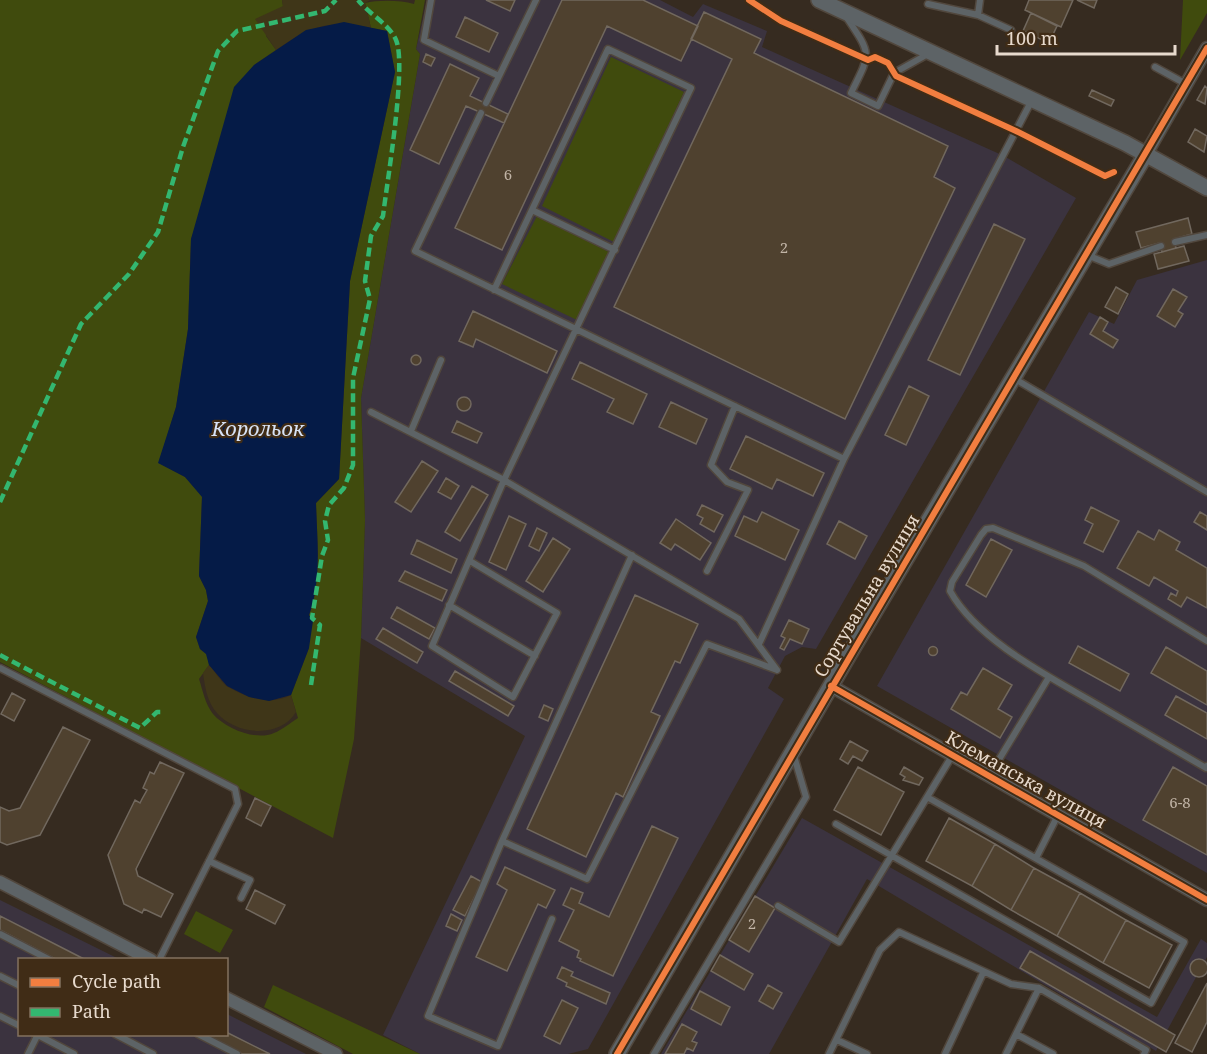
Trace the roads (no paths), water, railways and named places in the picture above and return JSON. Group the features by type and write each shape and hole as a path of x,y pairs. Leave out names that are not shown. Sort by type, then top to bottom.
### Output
{"street":[{"path":"819,0 1146,154 1207,188"},
{"path":"1146,154 1207,48"},
{"name":"Сортувальна вулиця","path":"617,1054 792,752 1146,154"},
{"name":"Клеманська вулиця","path":"831,686 1207,900"},
{"path":"0,882 147,958"},
{"path":"228,999 336,1054"}],"lane":[{"path":"431,0 424,40 499,76"},
{"path":"486,104 536,0"},
{"path":"978,15 980,0"},
{"path":"928,4 978,15 1011,30"},
{"path":"842,11 865,44 868,60 850,93 878,106 894,73 931,52"},
{"path":"470,561 557,613 513,697 432,646 504,480 691,88 608,49 494,290"},
{"path":"1155,67 1186,85"},
{"path":"759,644 844,459 1032,100"},
{"path":"481,113 415,251 844,459"},
{"path":"532,210 615,250"},
{"path":"1175,242 1207,236"},
{"path":"1087,255 1109,264 1161,246"},
{"path":"411,431 441,360"},
{"path":"1014,379 1207,492"},
{"path":"707,571 748,490 727,482 711,465 735,406"},
{"path":"371,412 504,480 740,619 777,670 707,644 587,879 502,841"},
{"path":"1207,641 1084,566 993,528 986,529 952,582 950,591 956,602 991,637 1049,677 1206,768 1207,766"},
{"path":"552,919 498,1046 428,1016 502,841 632,555"},
{"path":"449,605 535,656"},
{"path":"0,668 235,789 238,804 160,958"},
{"path":"989,777 1049,677"},
{"path":"654,1054 806,798 792,752"},
{"path":"778,906 839,942 951,756"},
{"path":"836,824 1151,1003 1184,942 927,797"},
{"path":"1036,858 1058,815"},
{"path":"209,861 250,880 241,898"},
{"path":"829,1054 880,950 899,932 983,973 1011,984 1039,988 1146,1050 1144,1054"},
{"path":"0,934 46,958"},
{"path":"945,1054 983,973"},
{"path":"0,976 18,985"},
{"path":"1005,1054 1039,988"},
{"path":"0,1016 18,1025"},
{"path":"1016,1034 1053,1054"},
{"path":"28,1054 37,1036"},
{"path":"39,1036 74,1054"},
{"path":"117,1036 153,1054"},
{"path":"200,1036 237,1054"},
{"path":"837,1040 867,1054"}],"water":[{"name":"Корольок","path":"344,22 387,31 395,72 350,281 339,479 316,503 317,574 309,615 313,621 309,648 291,695 269,701 249,697 227,686 209,665 206,654 200,649 196,637 208,601 206,590 199,576 202,497 185,477 158,463 176,407 188,329 191,239 234,87 254,65 306,30"}]}
